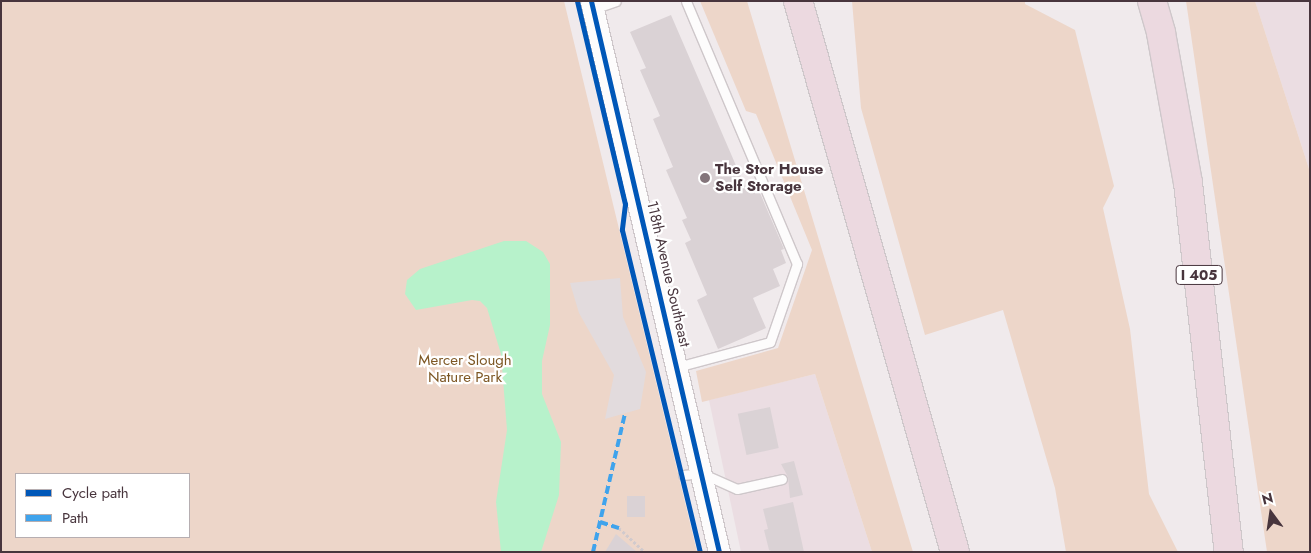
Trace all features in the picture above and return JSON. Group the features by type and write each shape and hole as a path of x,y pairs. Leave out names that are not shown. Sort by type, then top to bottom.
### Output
{"highway":[{"path":"794,1 809,41"},
{"path":"798,1 954,552"},
{"name":"I 405","path":"1152,1 1161,33 1188,183 1229,552"}],"street":[{"name":"118th Avenue Southeast","path":"592,5 677,367 692,474 719,552"}],"lane":[{"path":"592,5 616,1"},
{"path":"677,367 770,342 797,264 686,1"},
{"path":"692,474 737,489 782,479"}],"path":[{"path":"619,528 645,552"}],"shaded area":[{"path":"1255,1 1310,1 1310,172"},
{"path":"504,241 526,241 543,252 550,264 550,325 542,361 542,394 561,442 559,495 541,552 501,552 496,502 507,430 501,354 487,308 480,301 472,300 416,310 405,294 407,280 420,269"},
{"path":"620,278 623,317 646,372 640,409 605,419 614,375 579,313 570,283"},
{"path":"815,374 872,552 741,552 709,400"}],"green space":[{"name":"Mercer Slough Nature Park","path":"1,1 564,1 697,552 1,552"},
{"path":"700,1 747,1 913,552 872,552 815,374 702,402 696,371 778,348 812,250 756,114 746,111"},
{"path":"852,1 1025,1 1025,4 1075,30 1114,186 1103,208 1130,329 1149,494 1178,552 1066,552 1055,488 1003,310 925,335 861,108"},
{"path":"1186,1 1255,1 1310,172 1310,552 1267,552"}],"building":[{"name":"The Stor House Self Storage","path":"671,15 747,191 757,186 784,249 781,250 786,263 773,269 780,286 753,298 766,328 718,349 697,300 707,295 685,243 691,240 682,220 687,218 666,170 673,167 653,119 660,116 640,70 646,68 630,32"},
{"path":"770,407 779,448 746,455 738,414"},
{"path":"794,461 803,495 790,498 788,477 781,464"},
{"path":"627,496 645,496 645,517 627,517"},
{"path":"793,502 804,552 773,552 769,550 764,530 768,529 763,509"},
{"path":"616,534 637,552 605,552"}],"marked path":[{"path":"593,552 625,413"},
{"path":"600,522 619,528"}],"cycle path":[{"path":"577,1 625,204 622,230 700,552"},
{"path":"591,1 719,552"}],"place":[{"name":"The Stor House Self Storage","path":"705,178"}]}
